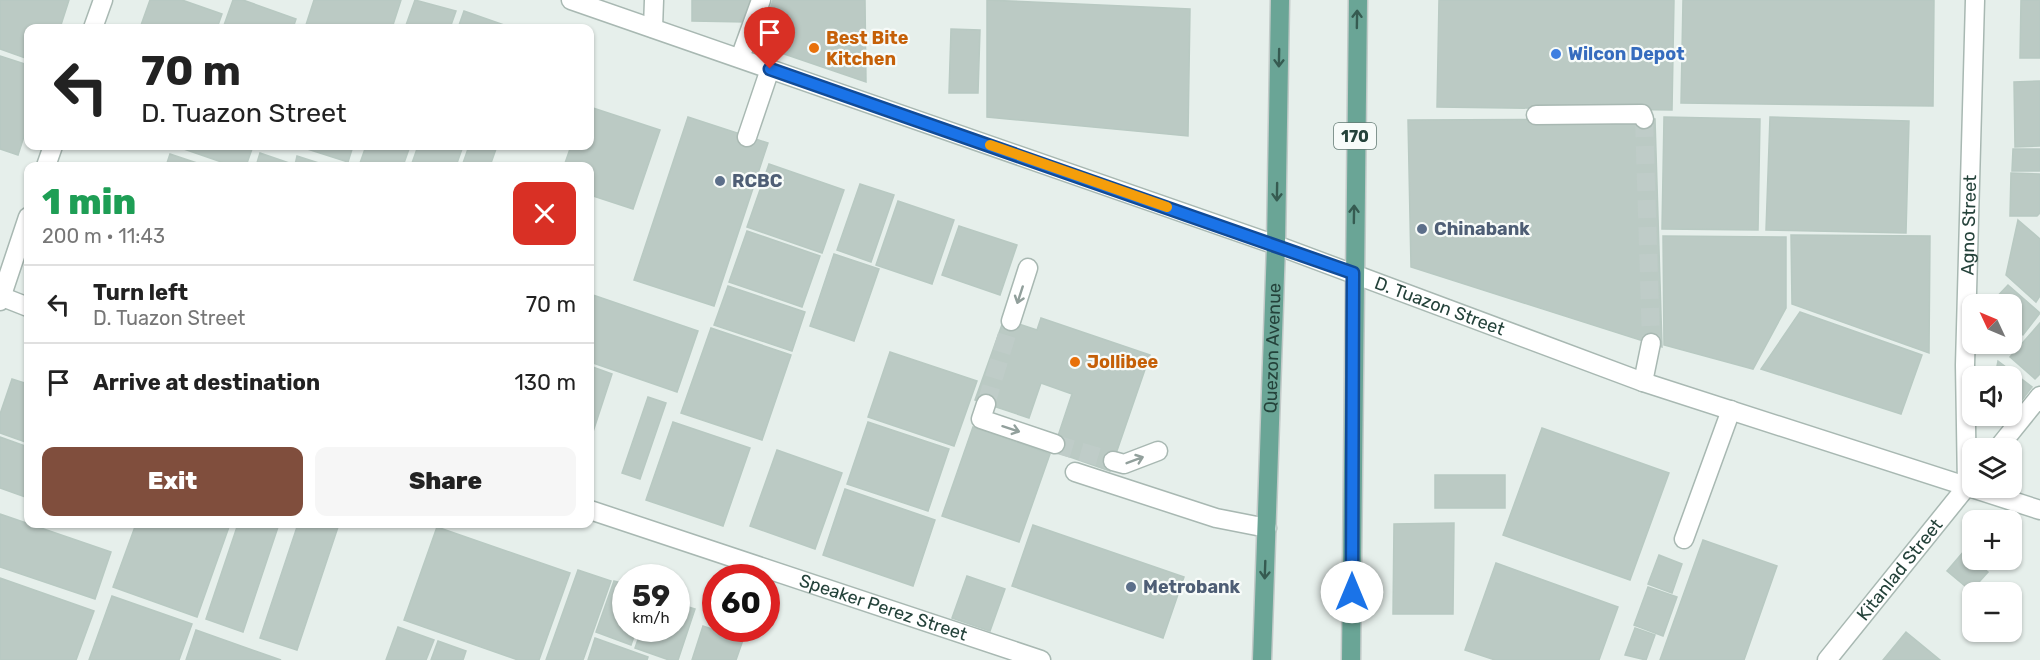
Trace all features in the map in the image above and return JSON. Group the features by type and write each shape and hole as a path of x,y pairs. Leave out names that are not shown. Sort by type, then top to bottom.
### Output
{"main road":[{"name":"Quezon Avenue","path":"1262,660 1276,245 1280,0"},
{"name":"170","path":"1351,660 1353,273 1358,0"}],"street":[{"path":"94,24 103,0"},
{"name":"D. Tuazon Street","path":"571,0 1276,245 1643,382 1962,481"},
{"path":"653,28 654,0"},
{"path":"740,58 761,0"},
{"name":"Agno Street","path":"1968,438 1965,365 1975,0"},
{"path":"747,137 770,69"},
{"path":"1536,115 1642,114 1644,119"},
{"path":"24,229 0,298 24,306"},
{"path":"1011,321 1028,268"},
{"path":"1643,382 1651,344"},
{"path":"2006,438 2040,396"},
{"path":"986,404 981,419 1055,444"},
{"path":"1684,539 1731,410"},
{"path":"1113,461 1124,464 1158,451"},
{"path":"1075,472 1216,518 1267,528"},
{"name":"Kitanlad Street","path":"1827,660 1962,493"},
{"name":"D. Tuazon Street","path":"2009,498 2040,510"},
{"name":"Speaker Perez Street","path":"594,511 1041,660"}],"building":[{"path":"0,0 69,0 61,24 24,24 24,58 0,49"},
{"path":"150,0 182,0 222,14 218,24 141,24"},
{"path":"233,0 243,0 296,19 294,24 224,24"},
{"path":"314,0 401,0 393,24 306,24"},
{"path":"415,0 456,11 451,24 406,24"},
{"path":"692,0 753,0 746,22 692,21"},
{"path":"773,0 865,0 866,82 758,45"},
{"path":"987,0 1190,9 1188,136 987,117"},
{"name":"Wilcon Depot","path":"1439,0 1674,0 1672,110 1437,107"},
{"path":"1683,0 1934,0 1933,106 1681,103"},
{"path":"2021,0 2040,0 2040,58 2020,58"},
{"path":"464,11 501,24 459,24"},
{"path":"951,29 980,30 978,93 949,93"},
{"path":"0,56 24,64 24,136 18,155 0,149"},
{"path":"2040,81 2040,146 2015,147 2014,82"},
{"path":"594,108 660,130 633,209 594,196 594,162 565,162 570,150 594,150"},
{"path":"688,117 768,143 714,306 634,280"},
{"path":"1664,117 1760,119 1758,230 1662,229"},
{"path":"1770,117 1909,121 1906,233 1766,230"},
{"path":"1655,119 1662,347 1411,267 1408,120"},
{"path":"2013,149 2040,149 2040,171 2012,171"},
{"path":"187,150 252,150 247,162 221,162"},
{"path":"310,150 352,150 348,162"},
{"path":"365,150 409,150 404,162 360,162"},
{"path":"417,150 462,150 457,162 412,162"},
{"path":"468,150 496,150 491,162 463,162"},
{"path":"260,153 286,162 257,162"},
{"path":"170,154 194,162 167,162"},
{"path":"297,156 316,162 296,162"},
{"path":"769,164 844,190 822,253 747,227"},
{"path":"2011,173 2040,174 2040,213 2037,216 2010,216"},
{"path":"860,184 894,195 871,262 837,250"},
{"path":"898,201 954,220 932,284 876,265"},
{"path":"2018,220 2040,239 2040,296 2036,302 2006,275"},
{"path":"959,226 1017,245 1000,295 942,275"},
{"path":"747,231 820,256 802,307 729,282"},
{"path":"1791,235 1930,236 1929,353 1792,304"},
{"path":"1663,236 1786,237 1786,308 1753,369 1664,345"},
{"path":"834,254 879,269 854,341 810,326"},
{"path":"2008,285 2018,294 1999,294"},
{"path":"728,286 805,312 792,351 714,325"},
{"path":"594,295 698,331 677,392 594,363"},
{"path":"2022,297 2040,313 2022,334"},
{"path":"1800,312 1922,355 1901,414 1761,369"},
{"path":"1041,318 1150,355 1110,471 1053,451 1072,394 1041,383 1029,418 975,400 1004,319 1037,330"},
{"path":"2040,323 2040,374 2035,379 2010,357 2013,354 2022,354 2022,343"},
{"path":"711,328 791,355 762,440 681,413"},
{"path":"890,352 977,381 954,446 868,417"},
{"path":"594,367 612,374 594,429"},
{"path":"12,379 24,383 24,442 0,433 0,414"},
{"path":"2022,379 2032,387 2022,400"},
{"path":"648,397 666,403 640,479 622,473"},
{"path":"673,422 750,448 723,526 646,500"},
{"path":"868,422 949,449 928,511 847,484"},
{"path":"973,427 1050,454 1019,542 942,516"},
{"path":"1542,428 1669,473 1630,580 1503,535"},
{"path":"0,437 24,446 24,497 0,488"},
{"path":"777,450 842,473 815,549 750,526"},
{"path":"1435,475 1505,475 1505,508 1435,508"},
{"path":"845,489 935,520 913,586 823,555"},
{"path":"0,514 24,522 24,528 41,528 111,552 95,599 0,567"},
{"path":"1454,523 1453,614 1393,614 1394,524"},
{"path":"1033,525 1184,577 1163,638 1012,586"},
{"path":"135,528 229,528 197,617 113,587"},
{"path":"237,528 278,528 243,632 206,619"},
{"path":"297,528 338,528 297,650 260,638"},
{"path":"437,528 570,573 539,660 518,660 404,620"},
{"path":"1703,540 1777,566 1744,660 1660,660"},
{"path":"1962,553 1962,570 1986,570 1988,572 1979,582 1962,584 1947,571"},
{"path":"1659,555 1682,564 1672,593 1648,584"},
{"path":"1496,563 1618,607 1599,660 1495,660 1465,650"},
{"path":"578,570 611,581 583,660 546,660"},
{"path":"967,576 1005,589 990,631 952,618"},
{"path":"0,578 94,611 76,660 0,660"},
{"path":"612,587 612,638 596,632"},
{"path":"1648,587 1677,597 1663,636 1634,625"},
{"path":"112,596 192,624 179,660 89,660"},
{"path":"690,607 695,609 690,624"},
{"path":"398,627 434,640 426,660 386,660"},
{"path":"1635,628 1655,635 1646,660 1625,655"},
{"path":"702,629 702,642 742,642 736,660 692,660"},
{"path":"196,630 281,660 186,660"},
{"path":"1906,632 1940,660 1883,660"},
{"path":"595,638 648,657 647,660 588,660"},
{"path":"438,641 466,651 463,660 431,660"},
{"path":"637,642 684,642 678,660 669,660 635,648"}],"tunnel":[{"path":"1644,119 1651,343"},
{"path":"986,404 1011,321"},
{"path":"1055,444 1113,461"}],"slow traffic":[{"path":"990,145 1167,207"}],"place":[{"name":"Best Bite Kitchen","path":"814,48"},
{"name":"Wilcon Depot","path":"1556,54"},
{"name":"RCBC","path":"720,181"},
{"name":"Chinabank","path":"1422,229"},
{"name":"Jollibee","path":"1075,362"},
{"name":"Metrobank","path":"1131,587"}],"route":[{"path":"770,69 1353,273 1352,592"}]}
